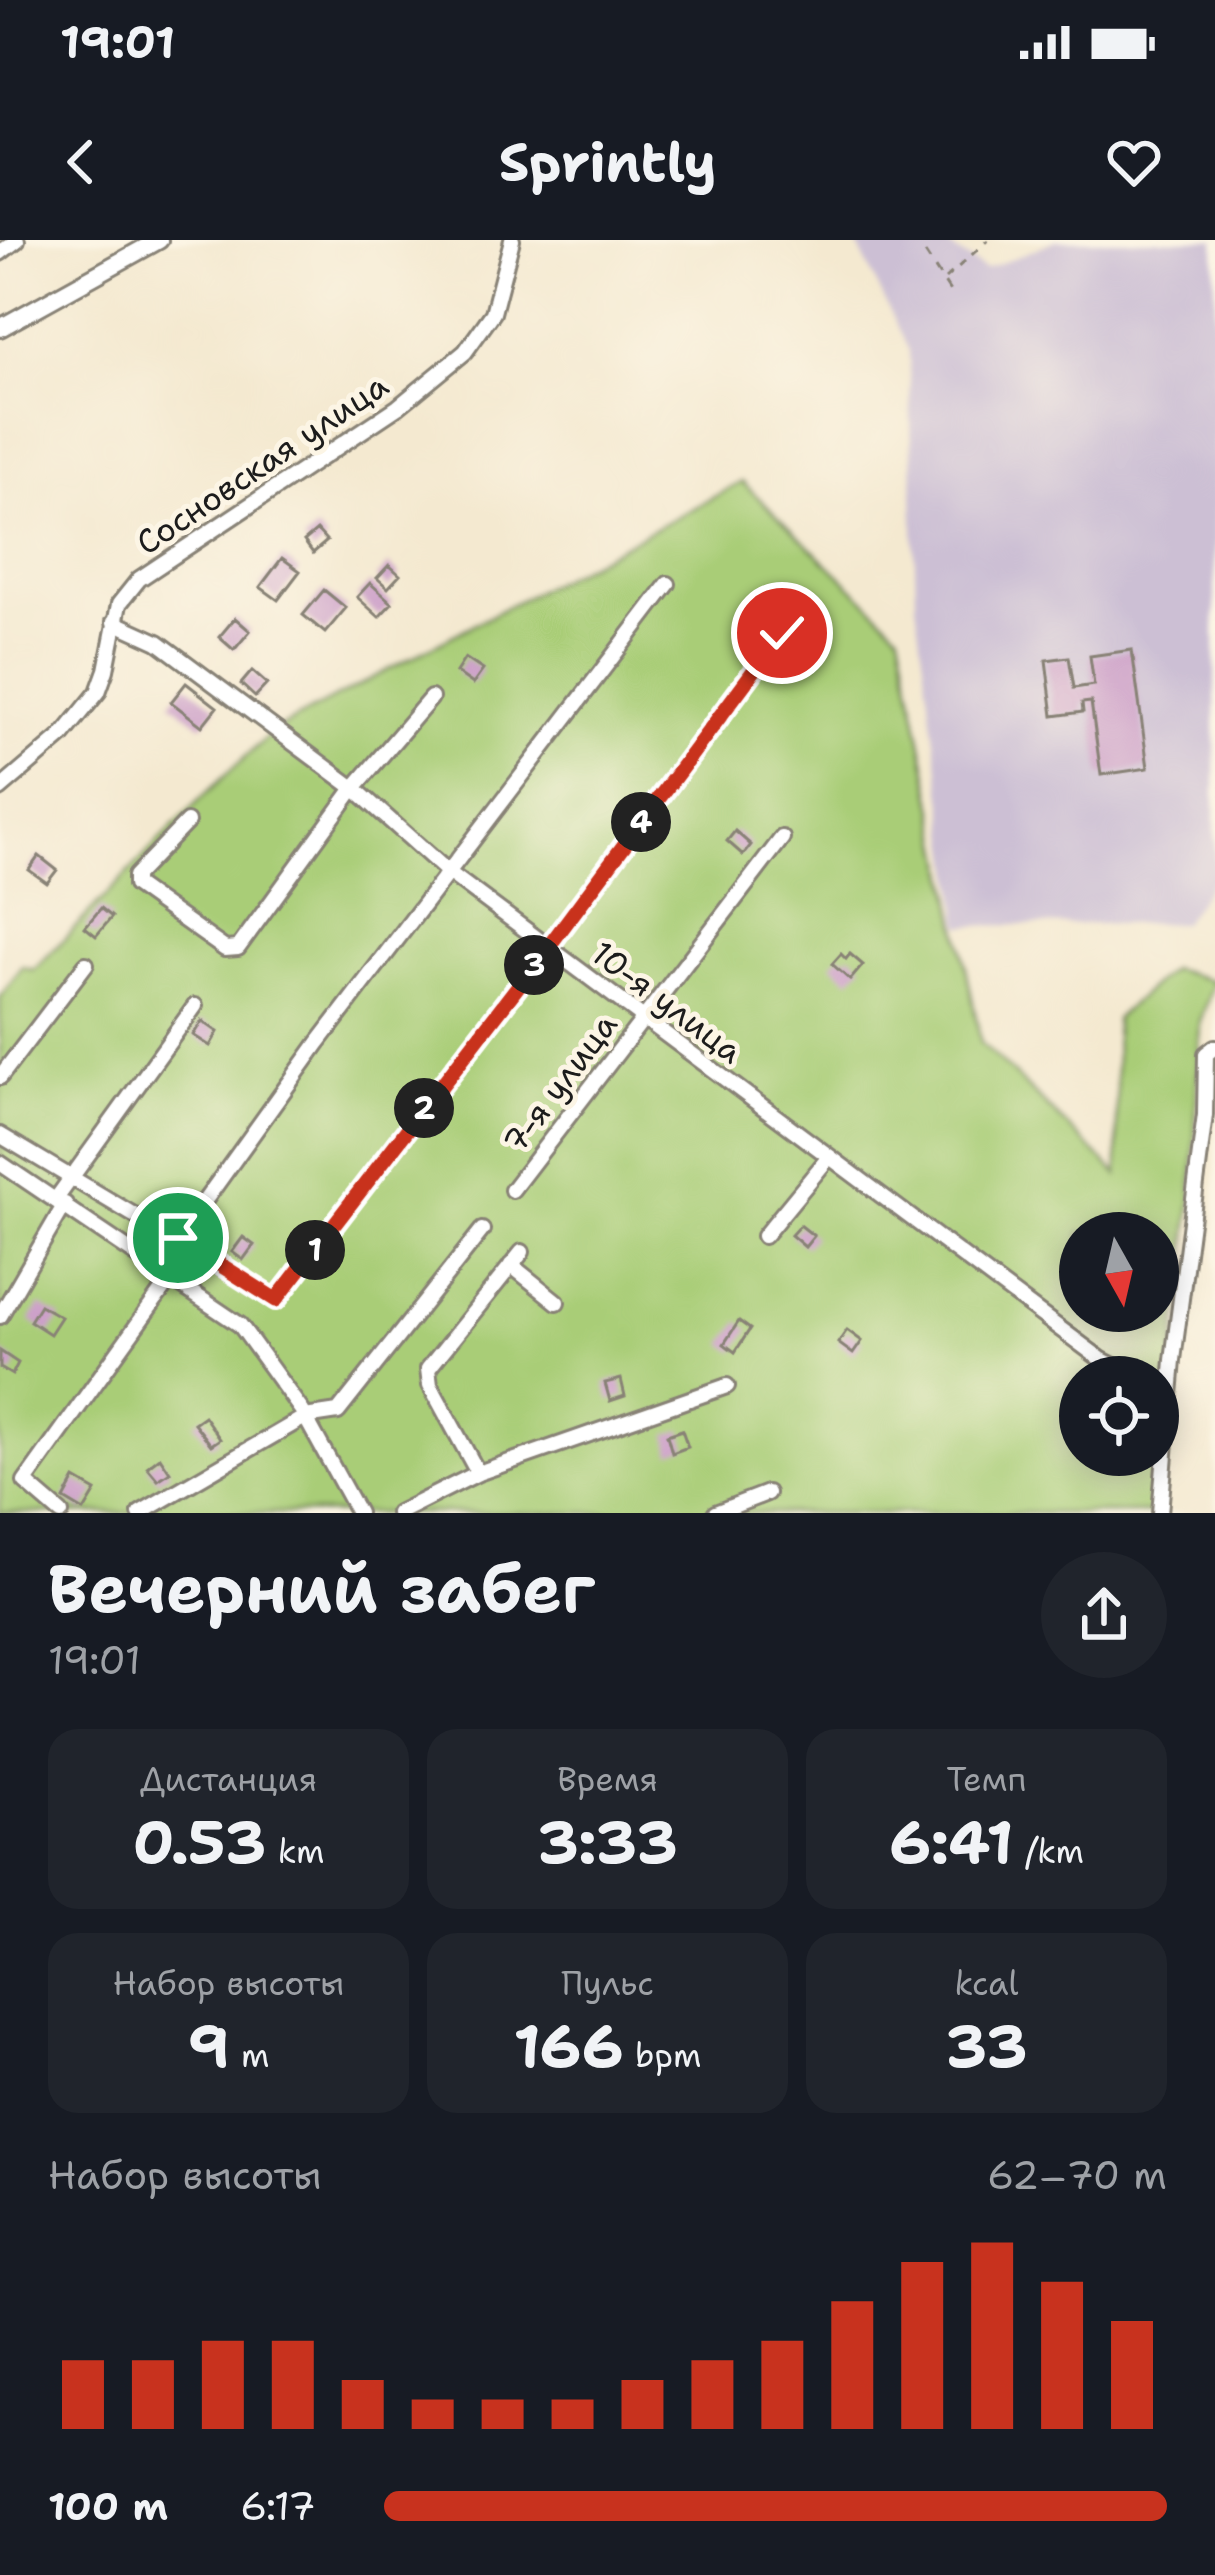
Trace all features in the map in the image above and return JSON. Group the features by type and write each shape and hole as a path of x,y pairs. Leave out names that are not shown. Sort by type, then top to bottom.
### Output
{"main road":[{"path":"0,328 159,240"}],"street":[{"path":"0,253 17,240"},
{"name":"Сосновская улица","path":"0,789 62,736 98,692 119,604 139,579 398,407 466,352 494,313 512,240"},
{"path":"178,1238 318,1043 668,584"},
{"name":"10-я улица","path":"114,622 158,642 354,788 448,872 1097,1356"},
{"path":"0,1135 276,1300 782,633"},
{"path":"188,822 136,876 135,885 225,949 238,948 354,788 431,698"},
{"name":"7-я улица","path":"512,1190 782,838"},
{"path":"0,1077 86,964"},
{"path":"0,1316 71,1177 195,1006"},
{"path":"1168,1356 1205,1115 1206,1054 1215,1047"},
{"path":"764,1236 829,1156"},
{"path":"0,1163 240,1325 305,1417 358,1513"},
{"path":"140,1513 305,1417 338,1412 482,1230"},
{"path":"478,1473 430,1385 428,1369 522,1252"},
{"path":"511,1265 556,1302"},
{"path":"61,1513 25,1482 170,1279"},
{"path":"398,1513 478,1473 728,1386"},
{"path":"1160,1513 1161,1476"},
{"path":"715,1513 767,1493"}],"path":[{"path":"945,279 988,240"},
{"path":"926,253 953,296"}],"shaded area":[{"path":"855,240 958,240 948,246 985,270 1056,240 1215,240 1215,876 1183,923 961,926 916,605 909,351"}],"green space":[{"path":"742,482 900,633 981,1043 1118,1175 1115,1019 1171,969 1214,981 1200,1022 1192,1200 1179,1310 1179,1212 1059,1212 1059,1332 1176,1332 1174,1356 1059,1356 1059,1476 1159,1476 1155,1513 0,1513 0,998 22,967 34,970 201,798 275,730"}],"building":[{"path":"317,530 327,541 313,553 304,541"},
{"path":"282,558 300,571 278,600 260,587"},
{"path":"389,565 400,575 388,588 377,578"},
{"path":"370,583 392,603 379,617 357,597"},
{"path":"324,590 346,608 325,633 303,615"},
{"path":"235,618 250,631 234,650 219,637"},
{"path":"1132,650 1148,768 1101,775 1091,702 1082,703 1083,712 1053,716 1046,660 1069,657 1074,688 1094,685 1090,656"},
{"path":"465,658 483,670 473,684 456,672"},
{"path":"252,671 267,684 255,697 241,684"},
{"path":"186,683 217,707 202,726 171,702"},
{"path":"735,831 751,845 743,855 727,841"},
{"path":"39,856 57,870 47,883 29,870"},
{"path":"101,908 112,917 96,936 85,927"},
{"path":"841,954 846,959 850,954 863,965 850,980 832,964"},
{"path":"202,1021 218,1032 210,1046 193,1035"},
{"path":"800,1225 814,1236 805,1247 791,1235"},
{"path":"243,1237 254,1245 243,1260 232,1252"},
{"path":"40,1305 61,1317 50,1334 30,1321"},
{"path":"739,1321 750,1329 735,1352 724,1344"},
{"path":"847,1330 862,1341 853,1354 838,1343"},
{"path":"0,1351 18,1363 12,1375 0,1368"},
{"path":"621,1379 625,1396 610,1401 605,1383"},
{"path":"204,1416 220,1439 211,1445 194,1423"},
{"path":"682,1430 688,1447 672,1453 667,1435"},
{"path":"160,1457 170,1472 158,1480 147,1467"},
{"path":"75,1479 96,1491 84,1511 64,1499"}],"route":[{"path":"178,1238 276,1300 782,633"}]}
